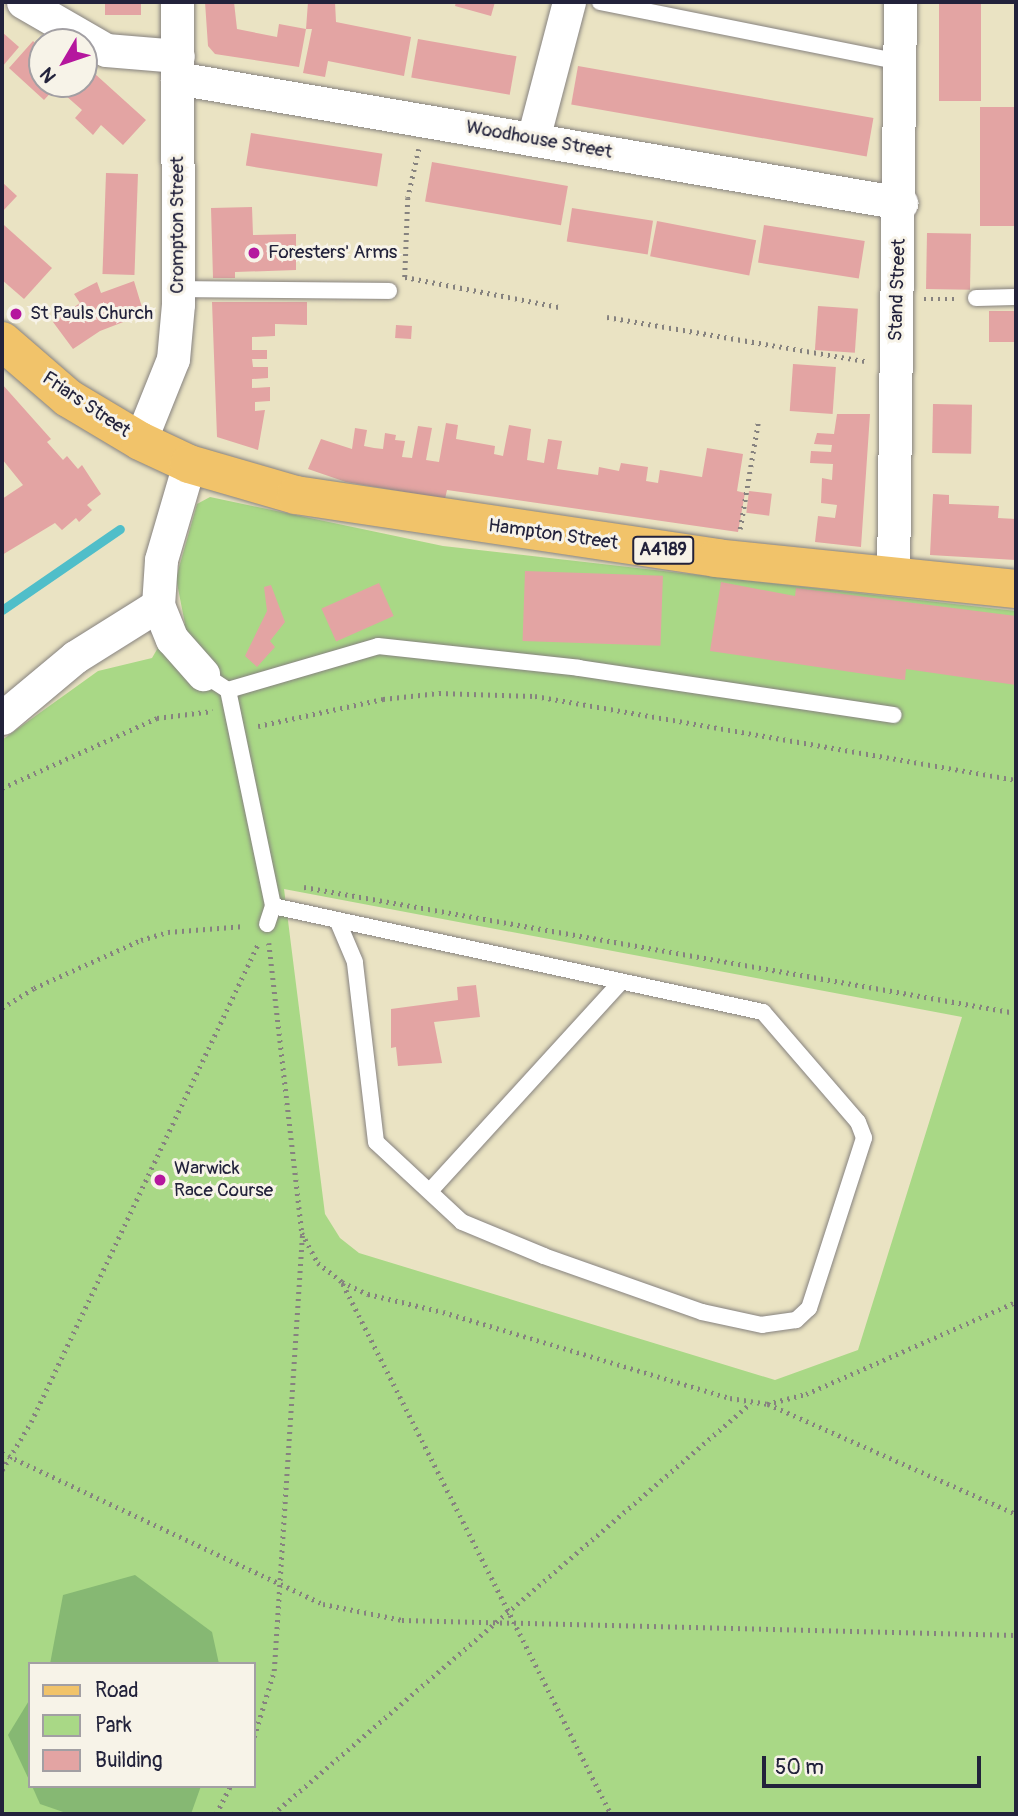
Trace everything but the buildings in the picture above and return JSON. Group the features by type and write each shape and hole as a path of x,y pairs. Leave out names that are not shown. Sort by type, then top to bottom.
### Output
{"main road":[{"name":"Friars Street","path":"2,341 68,398 140,441"},
{"name":"Hampton Street","path":"140,441 189,464 296,495 735,560 1016,589"}],"street":[{"name":"Woodhouse Street","path":"23,2 106,50 178,67 425,120 901,203"},
{"name":"Crompton Street","path":"140,441 173,359 178,289 177,2"},
{"path":"533,139 569,2"},
{"name":"Stand Street","path":"893,578 901,203 900,2"},
{"path":"189,464 161,560 158,606 172,639 216,682"},
{"path":"2,718 75,657 158,606"}],"lane":[{"path":"600,2 900,62"},
{"path":"178,289 388,291"},
{"path":"976,298 1016,297"},
{"path":"267,925 273,906 237,732 232,709 216,682 378,646 579,668 894,715"},
{"path":"273,906 763,1012 858,1122 863,1151 809,1308 796,1320 762,1325 702,1312 544,1256 462,1222 376,1142 355,962 338,922"},
{"path":"430,1192 621,982"}],"path":[{"path":"425,120 408,198 405,277 559,307"},
{"path":"898,299 976,298"},
{"path":"607,317 897,366"},
{"path":"735,560 758,423"},
{"path":"237,732 383,699 491,693 535,696 1016,780"},
{"path":"2,788 158,718 232,709"},
{"path":"268,882 533,925 1016,1013"},
{"path":"2,1008 34,988 141,940 168,932 267,925"},
{"path":"256,1730 274,1671 302,1233 267,925"},
{"path":"2,1470 31,1422 267,925"},
{"path":"302,1233 317,1263 342,1282 368,1294 443,1311 751,1403 767,1404 806,1394 1016,1301"},
{"path":"342,1282 611,1814"},
{"path":"273,1814 751,1403"},
{"path":"767,1404 1016,1514"},
{"path":"2,1453 323,1604 402,1620 516,1625 1016,1635"},
{"path":"216,1814 229,1788"}],"green space":[{"name":"Warwick Race Course","path":"210,497 443,546 1016,611 1016,1814 2,1814 2,740 98,671 152,658 163,639 185,624 176,578 197,504","holes":["284,889 962,1017 858,1350 775,1380 359,1253 340,1238 325,1214"]},
{"path":"135,1575 212,1632 219,1662 50,1662 63,1595"},
{"path":"28,1702 28,1778 8,1735"},
{"path":"33,1788 200,1788 191,1814 69,1814 40,1804"}],"waterway":[{"path":"2,610 120,529"}],"place":[{"name":"Foresters' Arms","path":"254,253"},
{"name":"St Pauls Church","path":"16,314"},
{"name":"Warwick Race Course","path":"160,1180"}]}
